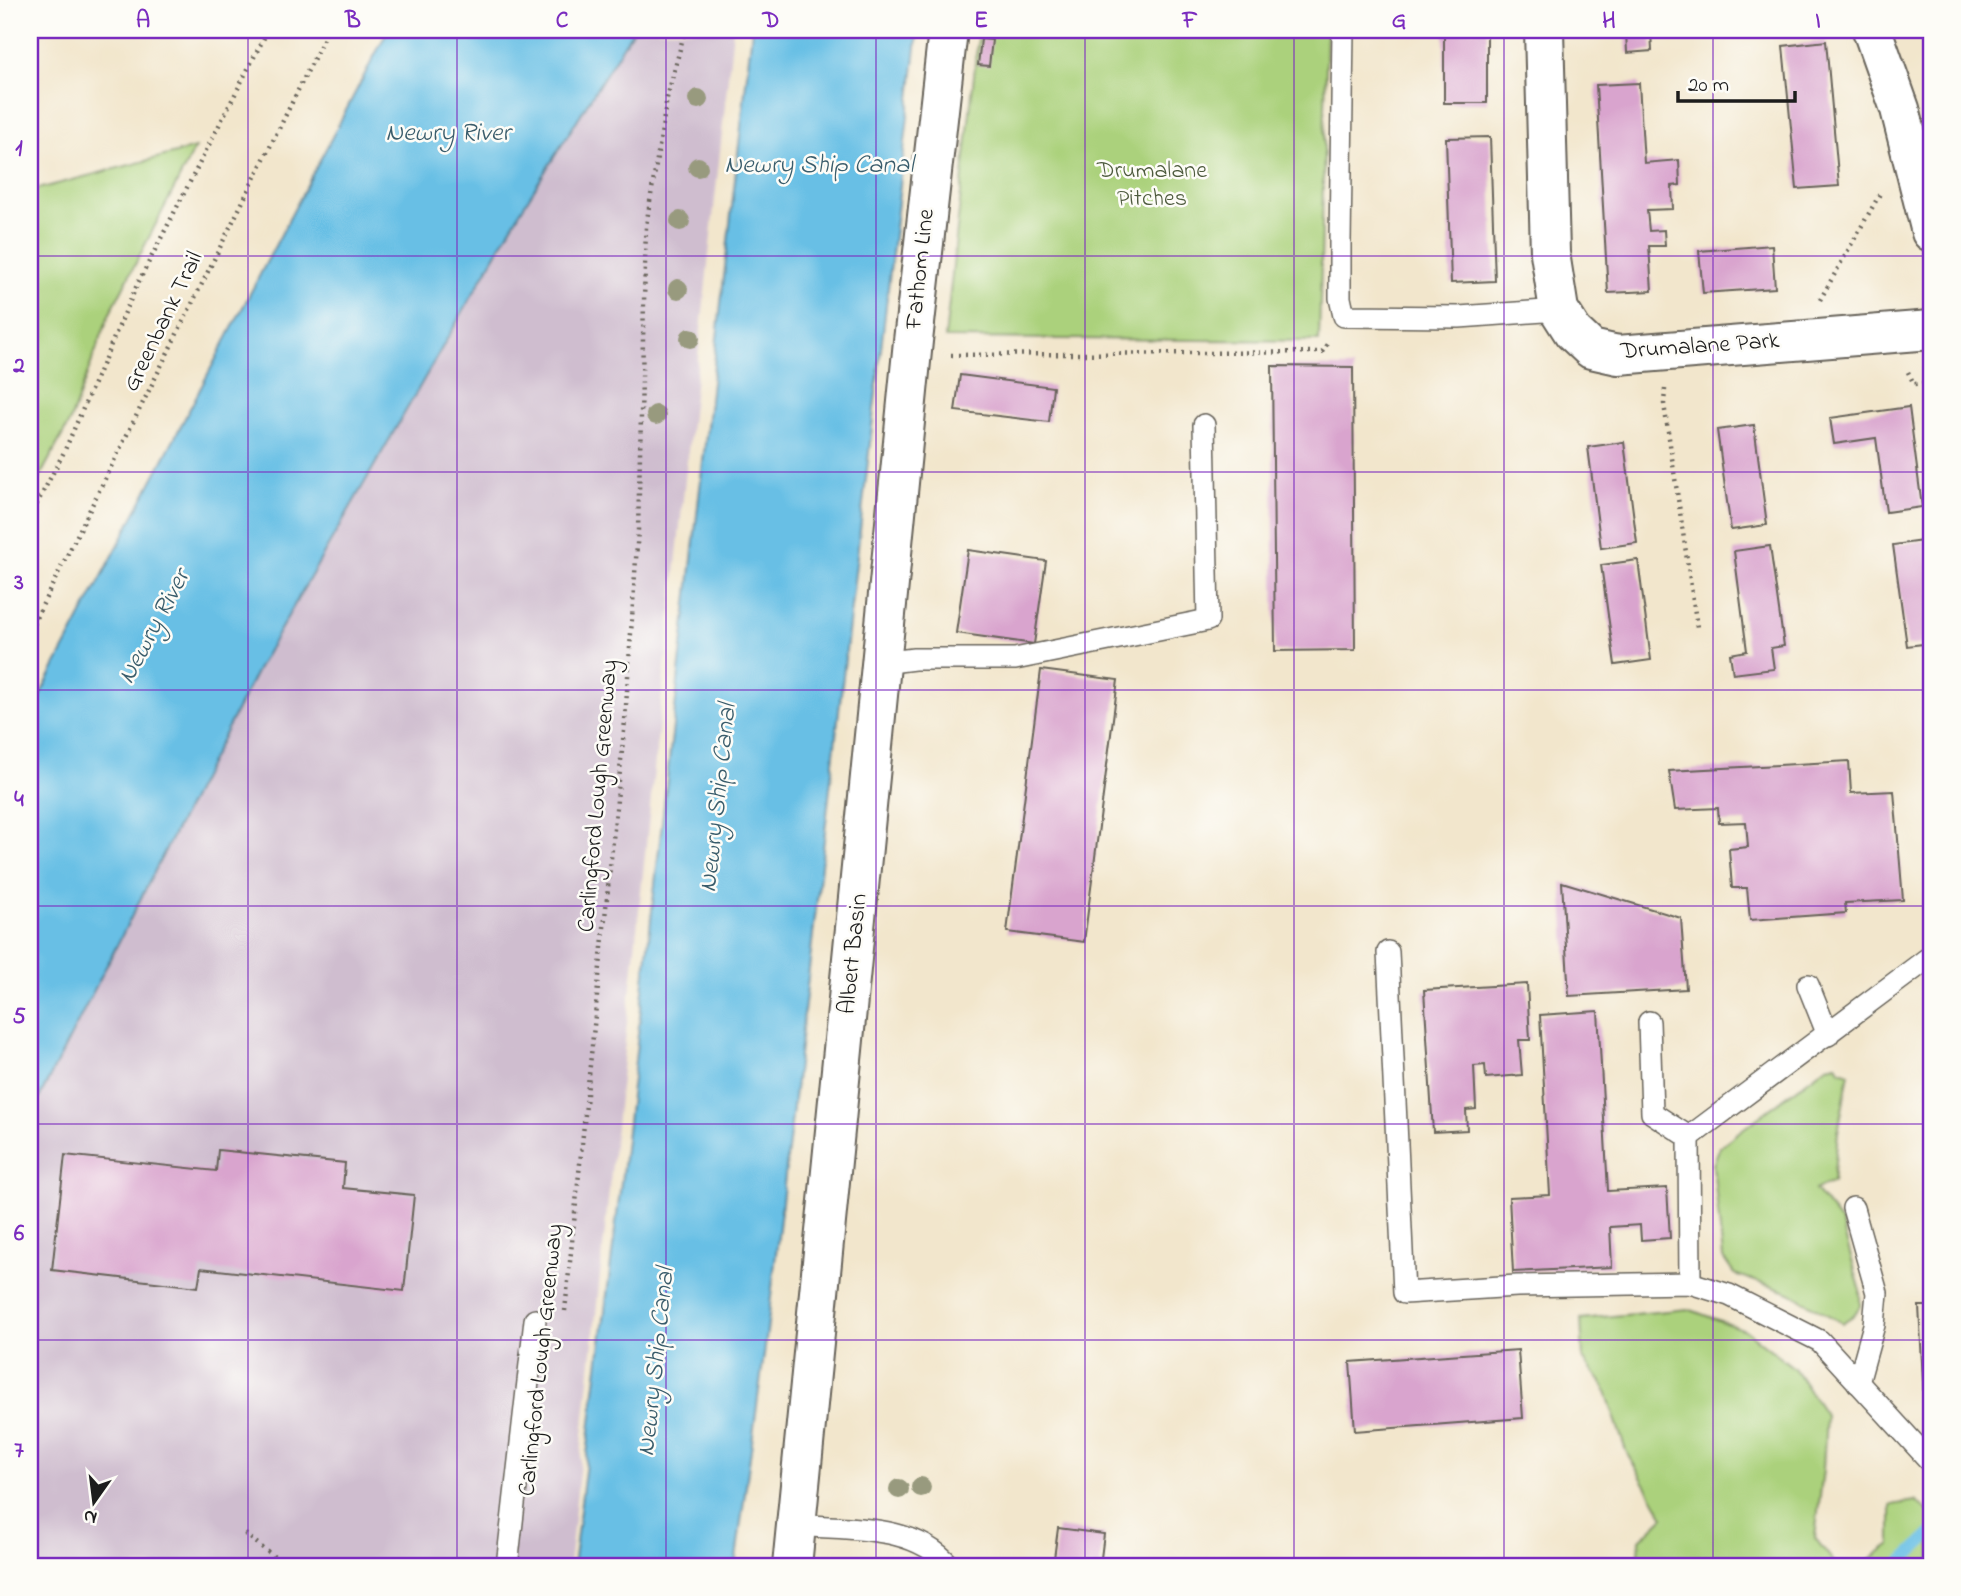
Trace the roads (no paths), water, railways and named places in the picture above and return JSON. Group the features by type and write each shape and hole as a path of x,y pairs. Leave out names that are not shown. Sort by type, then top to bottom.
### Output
{"street":[{"name":"Fathom Line","path":"914,341 948,30"},
{"name":"Drumalane Park","path":"1544,30 1550,253 1559,310 1573,332 1591,349 1618,355 1931,330"},
{"path":"1872,30 1900,109 1931,232"},
{"name":"Albert Basin","path":"792,1566 914,341"}],"lane":[{"path":"1343,30 1340,298 1344,316 1459,317 1559,310"},
{"path":"883,663 914,659 1015,659 1208,620 1204,425"},
{"path":"1388,952 1405,1293 1517,1286 1690,1283 1729,1295 1820,1340 1931,1462"},
{"path":"1689,1137 1931,956"},
{"path":"1808,985 1828,1035"},
{"path":"1648,1022 1652,1113 1689,1137"},
{"path":"1689,1137 1690,1283"},
{"path":"1853,1208 1878,1293 1874,1325 1858,1383"},
{"path":"507,1566 535,1320"},
{"path":"797,1525 899,1535 918,1541 939,1554 950,1566"}],"water":[{"name":"Newry River","path":"388,30 633,30 520,212 257,670 30,1116 30,714"},
{"name":"Newry Ship Canal","path":"752,30 918,30 766,1340 735,1566 573,1566 622,1175"}],"waterway":[{"path":"1897,1566 1931,1534"}],"park label":[{"name":"Drumalane Pitches","path":"1152,185"}]}
